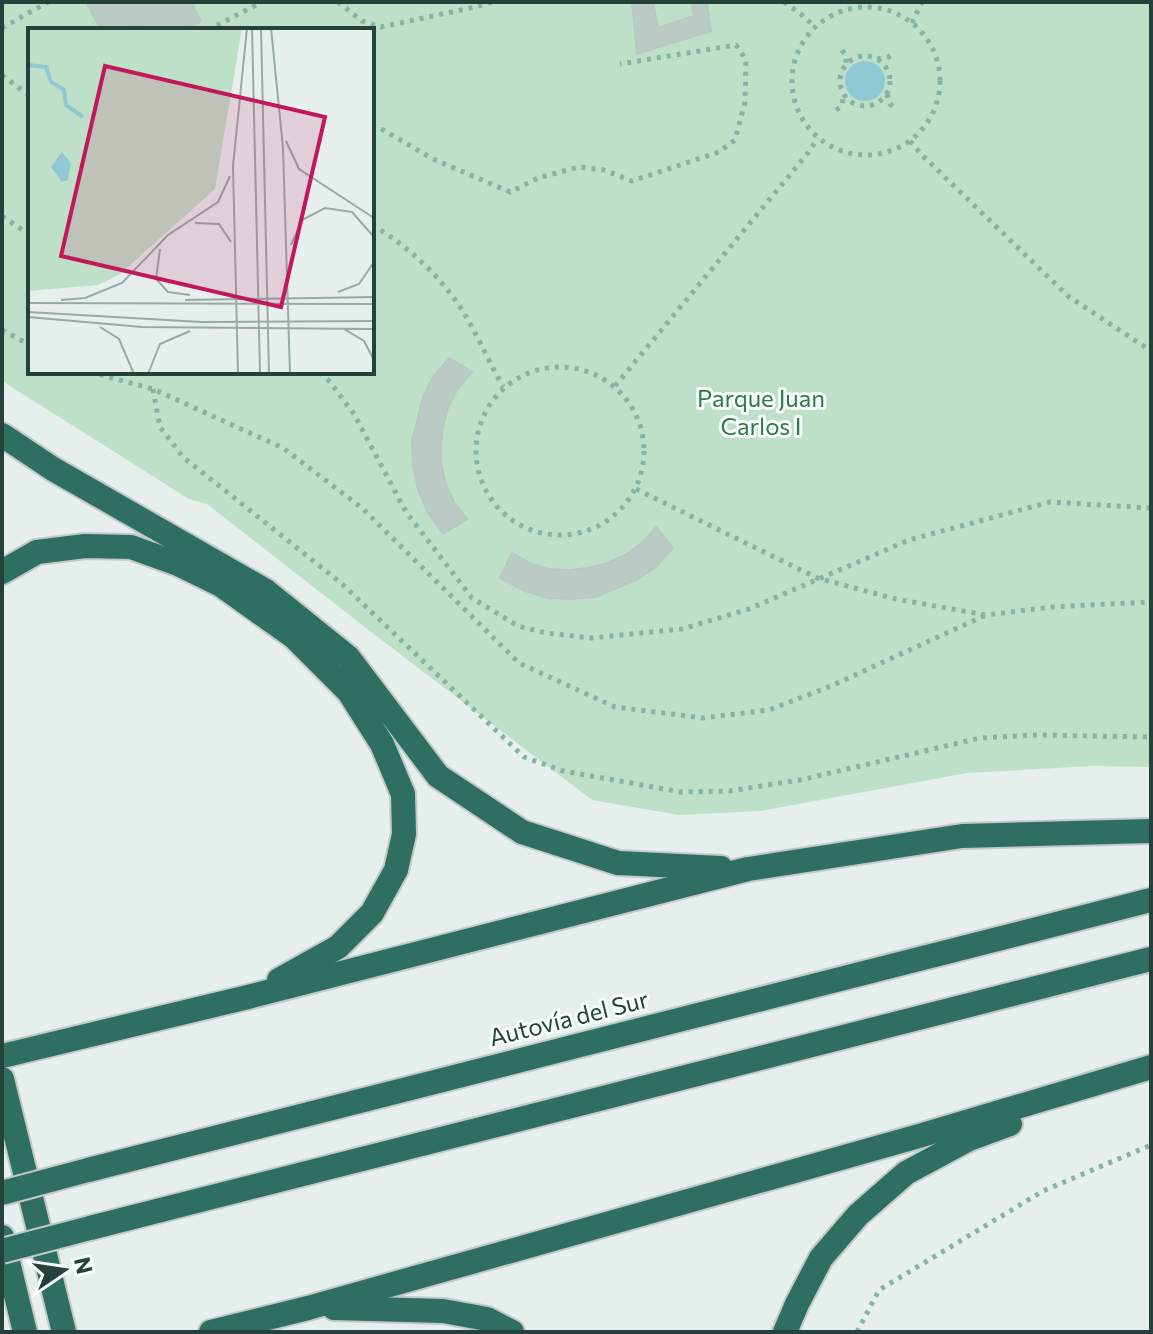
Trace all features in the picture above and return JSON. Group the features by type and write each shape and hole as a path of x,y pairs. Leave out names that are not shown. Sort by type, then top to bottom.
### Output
{"highway":[{"path":"2,435 53,469 266,591 348,657 438,776 522,832 618,863 748,869"},
{"path":"2,572 37,552 85,546 131,547 178,564 221,585 294,637 349,692 382,744 403,794 404,834 396,870 372,913 338,947 248,997"},
{"path":"2,1056 248,997 748,869 962,836 1151,831"},
{"name":"Autovía del Sur","path":"2,1193 1151,900"},
{"path":"2,1251 1151,959"},
{"path":"211,1332 308,1308 1142,1070"},
{"path":"785,1332 821,1258 858,1215 906,1173 969,1139 1092,1093 1142,1070"},
{"path":"2,1079 64,1332"},
{"path":"2,1237 25,1332"},
{"path":"308,1308 443,1311 487,1319 512,1332"}],"path":[{"path":"2,28 48,2"},
{"path":"212,28 262,2"},
{"path":"338,2 362,21 381,27 493,2"},
{"path":"784,2 815,27"},
{"path":"912,23 922,2"},
{"path":"875,6 898,13 912,23 933,48 940,72 939,96 931,119 915,138 894,151 869,156 845,153 823,143 805,125 794,103 791,79 796,54 808,33 827,17 850,7 875,6"},
{"path":"374,126 433,159 510,192 538,178 579,167 604,170 632,181 719,152 735,140 745,102 746,60 736,45 620,64"},
{"path":"836,110 842,106 843,94 839,81 847,60 842,50"},
{"path":"876,59 894,54"},
{"path":"843,94 851,103 867,107 882,100 890,84 886,68 876,59 858,57 845,65"},
{"path":"2,75 28,94"},
{"path":"887,93 890,104 897,110"},
{"path":"615,386 818,138"},
{"path":"910,141 1068,296 1151,351"},
{"path":"2,216 28,234"},
{"path":"374,226 429,267 462,310 503,387"},
{"path":"2,330 28,344"},
{"path":"544,367 584,369 615,386 637,414 645,452 636,489 615,516 583,533 537,533 506,516 481,481 476,443 485,411 503,387 544,367"},
{"path":"97,374 153,389 283,448 362,508 519,663 615,707 703,718 769,710 831,686 986,615"},
{"path":"322,374 354,414 406,512 472,598 518,626 546,633 591,638 682,629 749,609 909,540 1050,502 1151,508"},
{"path":"153,389 160,427 183,457 341,583 524,757 563,771 681,792 729,791 800,780 980,738 1037,735 1151,737"},
{"path":"636,489 817,578 896,599 986,615 1052,607 1151,602"},
{"path":"857,1332 879,1290 1043,1191 1151,1145"}],"green space":[{"name":"Parque Juan Carlos I","path":"2,2 1151,2 1151,767 1093,766 967,773 760,811 679,815 592,800 207,504 189,499 2,381"}],"water":[{"path":"865,61 879,67 885,81 879,95 865,101 851,95 845,81 851,67"}],"building":[{"path":"86,2 191,2 201,21 189,28 139,28 137,25 132,28 100,28"},
{"path":"632,2 653,2 658,28 694,16 691,2 707,2 711,31 637,54"},
{"path":"449,358 472,372 458,388 448,408 441,446 446,485 467,519 443,534 427,511 418,489 412,441 423,397 433,377"},
{"path":"656,527 673,548 656,567 638,579 596,597 548,598 500,578 512,553 548,569 587,568 623,556 642,543"}]}
